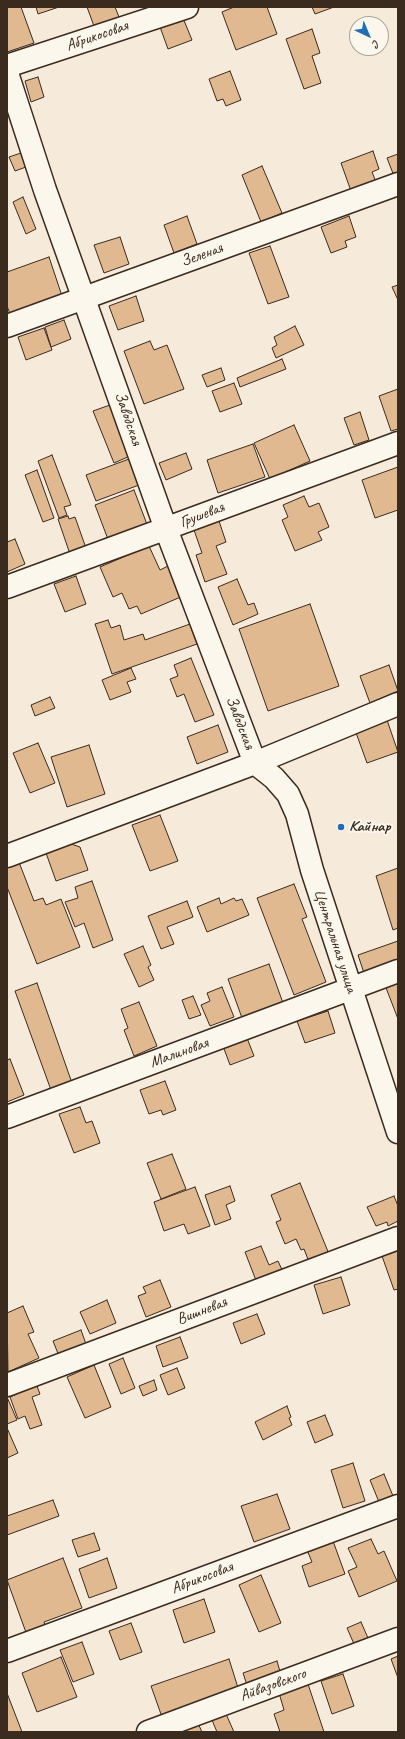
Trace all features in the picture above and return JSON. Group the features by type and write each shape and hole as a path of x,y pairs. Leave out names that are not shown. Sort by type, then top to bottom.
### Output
{"street":[{"name":"Абрикосовая","path":"7,66 187,7"},
{"name":"Заводская","path":"7,73 45,190 166,529 255,762"},
{"name":"Зеленая","path":"7,326 398,184"},
{"name":"Грушевая","path":"7,587 398,443"},
{"path":"7,856 255,762 398,704"},
{"name":"Центральная улица","path":"255,762 274,778 288,794 297,814 312,870 398,1132"},
{"path":"350,989 398,971"},
{"name":"Малиновая","path":"7,1118 350,989"},
{"name":"Вишневая","path":"7,1385 398,1238"},
{"name":"Абрикосовая","path":"7,1651 398,1506"},
{"name":"Айвазовского","path":"148,1732 398,1639"}],"building":[{"path":"7,7 21,7 34,43 7,52"},
{"path":"36,7 59,7 38,14"},
{"path":"87,7 115,7 119,17 94,26"},
{"path":"234,7 267,7 277,34 236,50 222,12"},
{"path":"312,7 334,7 315,14"},
{"path":"183,18 192,40 168,49 160,27"},
{"path":"312,29 320,53 312,56 321,83 304,89 286,39"},
{"path":"230,71 241,100 226,106 223,99 217,101 209,79"},
{"path":"38,77 44,97 31,102 25,81"},
{"path":"373,151 379,169 372,172 376,182 351,191 341,163"},
{"path":"21,153 26,167 15,171 9,157"},
{"path":"398,154 398,175 394,176 387,158"},
{"path":"262,166 282,213 261,222 242,175"},
{"path":"23,197 36,229 26,234 13,202"},
{"path":"187,216 197,244 174,253 164,225"},
{"path":"349,216 356,237 345,241 347,247 331,253 321,227"},
{"path":"120,237 129,264 104,273 94,245"},
{"path":"270,246 289,297 268,304 249,253"},
{"path":"49,257 62,296 10,314 7,306 7,272"},
{"path":"398,285 398,300 392,287"},
{"path":"136,296 144,321 118,330 109,306"},
{"path":"64,320 71,339 51,347 45,327"},
{"path":"295,326 304,345 276,358 272,348 277,345 274,337"},
{"path":"44,328 52,350 26,360 18,337"},
{"path":"150,341 154,350 167,345 184,389 144,404 124,351"},
{"path":"282,359 286,369 240,387 237,378"},
{"path":"221,368 225,380 207,387 202,375"},
{"path":"234,383 242,404 220,412 212,391"},
{"path":"398,389 398,429 391,431 379,396"},
{"path":"110,405 130,456 114,463 93,411"},
{"path":"360,412 369,440 354,445 344,418"},
{"path":"294,425 310,461 270,479 254,443"},
{"path":"253,444 265,477 218,493 207,460"},
{"path":"186,453 192,469 166,480 159,463"},
{"path":"52,455 71,505 64,507 67,515 59,518 38,461"},
{"path":"129,459 139,485 96,501 86,475"},
{"path":"398,467 398,510 375,518 362,480"},
{"path":"37,470 54,518 43,522 25,475"},
{"path":"134,490 148,527 109,542 95,505"},
{"path":"304,496 309,507 319,503 329,527 318,532 322,540 295,551 282,520 288,517 283,505"},
{"path":"68,516 69,519 75,517 87,551 71,557 58,519"},
{"path":"219,521 226,542 216,546 227,574 205,582 196,555 202,553 194,530"},
{"path":"15,539 25,564 7,572 7,542"},
{"path":"149,546 160,570 170,565 183,596 141,614 137,606 129,609 122,593 113,597 100,567"},
{"path":"76,576 86,604 65,612 54,584"},
{"path":"237,579 248,605 254,603 258,614 233,625 218,587"},
{"path":"310,604 339,686 268,711 239,629"},
{"path":"108,620 111,628 120,625 124,640 143,634 145,640 190,624 197,644 112,674 95,624"},
{"path":"191,658 214,715 195,722 184,694 177,697 170,679 178,676 174,665"},
{"path":"389,665 398,691 370,703 360,676"},
{"path":"131,668 136,679 127,682 131,692 110,700 102,680"},
{"path":"50,697 55,708 35,716 31,705"},
{"path":"387,720 398,752 367,763 355,730"},
{"path":"218,725 228,752 197,764 187,737"},
{"path":"38,743 55,783 30,793 13,753"},
{"path":"89,745 105,794 67,807 51,757"},
{"path":"160,815 178,861 150,871 132,825"},
{"path":"71,844 80,847 88,870 56,881 46,853"},
{"path":"17,857 34,901 43,898 46,905 61,899 80,947 37,964 7,887 7,861"},
{"path":"398,868 398,928 393,930 376,876"},
{"path":"92,881 113,940 93,948 84,923 75,927 65,902 78,898 75,887"},
{"path":"294,884 307,917 302,919 326,982 294,995 257,898"},
{"path":"219,898 221,904 234,898 236,901 242,899 249,915 207,932 197,907"},
{"path":"187,901 193,917 167,927 174,944 161,949 148,916"},
{"path":"398,941 398,961 364,973 358,955"},
{"path":"143,946 151,965 148,967 154,980 139,987 124,954"},
{"path":"269,964 283,1003 242,1018 228,979"},
{"path":"398,974 398,1019 383,980"},
{"path":"37,983 72,1083 51,1090 15,991"},
{"path":"222,987 234,1017 210,1026 201,1005 210,1001 207,993"},
{"path":"193,996 201,1015 189,1019 182,1000"},
{"path":"139,1002 157,1046 134,1056 124,1030 128,1028 121,1009"},
{"path":"328,1011 335,1033 305,1043 297,1021"},
{"path":"247,1038 254,1056 230,1065 223,1046"},
{"path":"10,1059 24,1095 7,1102 7,1060"},
{"path":"165,1081 176,1110 163,1115 161,1110 149,1114 140,1090"},
{"path":"80,1107 86,1123 92,1121 100,1143 74,1153 59,1114"},
{"path":"172,1154 186,1189 161,1199 147,1163"},
{"path":"300,1183 329,1254 309,1262 304,1249 301,1250 296,1239 285,1244 276,1222 281,1220 271,1195"},
{"path":"230,1186 235,1201 226,1205 231,1219 215,1225 205,1195"},
{"path":"195,1187 210,1226 188,1234 184,1224 164,1231 154,1202"},
{"path":"394,1196 398,1206 398,1221 388,1226 387,1222 376,1226 367,1207"},
{"path":"261,1246 269,1265 278,1261 283,1272 257,1283 245,1252"},
{"path":"398,1251 398,1289 394,1290 382,1256"},
{"path":"341,1277 350,1305 323,1314 314,1285"},
{"path":"160,1280 171,1307 146,1317 138,1296 146,1293 143,1287"},
{"path":"107,1300 116,1323 90,1334 80,1312"},
{"path":"23,1306 34,1332 28,1334 39,1358 8,1372 7,1313"},
{"path":"257,1314 265,1334 241,1344 233,1323"},
{"path":"81,1330 86,1344 59,1356 53,1341"},
{"path":"180,1337 188,1358 163,1367 156,1346"},
{"path":"123,1358 135,1388 121,1394 109,1364"},
{"path":"94,1365 111,1407 85,1418 67,1377"},
{"path":"177,1368 185,1388 168,1395 160,1375"},
{"path":"154,1380 157,1390 143,1396 139,1386"},
{"path":"35,1381 40,1394 32,1397 42,1425 30,1429 25,1416 18,1419 10,1397 17,1394 15,1388"},
{"path":"7,1397 17,1420 7,1424"},
{"path":"287,1406 292,1425 263,1440 255,1422"},
{"path":"325,1415 333,1435 315,1443 307,1422"},
{"path":"7,1428 18,1453 7,1458"},
{"path":"353,1463 365,1501 343,1508 331,1470"},
{"path":"384,1474 393,1496 379,1502 370,1480"},
{"path":"277,1494 290,1529 254,1542 241,1506"},
{"path":"53,1500 59,1516 7,1535 7,1516"},
{"path":"94,1533 100,1550 78,1557 72,1540"},
{"path":"371,1539 378,1554 384,1551 397,1581 359,1597 348,1571 357,1567 348,1548"},
{"path":"333,1541 345,1574 309,1587 302,1566 312,1562 307,1550"},
{"path":"63,1558 82,1608 44,1622 47,1631 28,1638 7,1580"},
{"path":"107,1558 117,1588 89,1598 79,1569"},
{"path":"261,1575 281,1623 259,1632 239,1585"},
{"path":"204,1599 215,1632 184,1643 173,1610"},
{"path":"361,1622 368,1638 354,1644 347,1628"},
{"path":"131,1623 142,1652 120,1660 109,1631"},
{"path":"82,1642 94,1674 73,1682 60,1650"},
{"path":"398,1656 398,1678 391,1659"},
{"path":"61,1657 77,1697 37,1712 22,1673"},
{"path":"229,1659 239,1691 162,1717 151,1686"},
{"path":"277,1661 281,1675 248,1688 243,1673"},
{"path":"343,1674 354,1706 332,1714 321,1681"},
{"path":"308,1684 324,1732 280,1732 274,1714 284,1710 279,1693"},
{"path":"7,1693 22,1732 7,1732"},
{"path":"226,1714 234,1732 217,1732 212,1720"},
{"path":"197,1721 202,1732 170,1732"}],"place":[{"name":"Кайнар","path":"341,827"}]}
